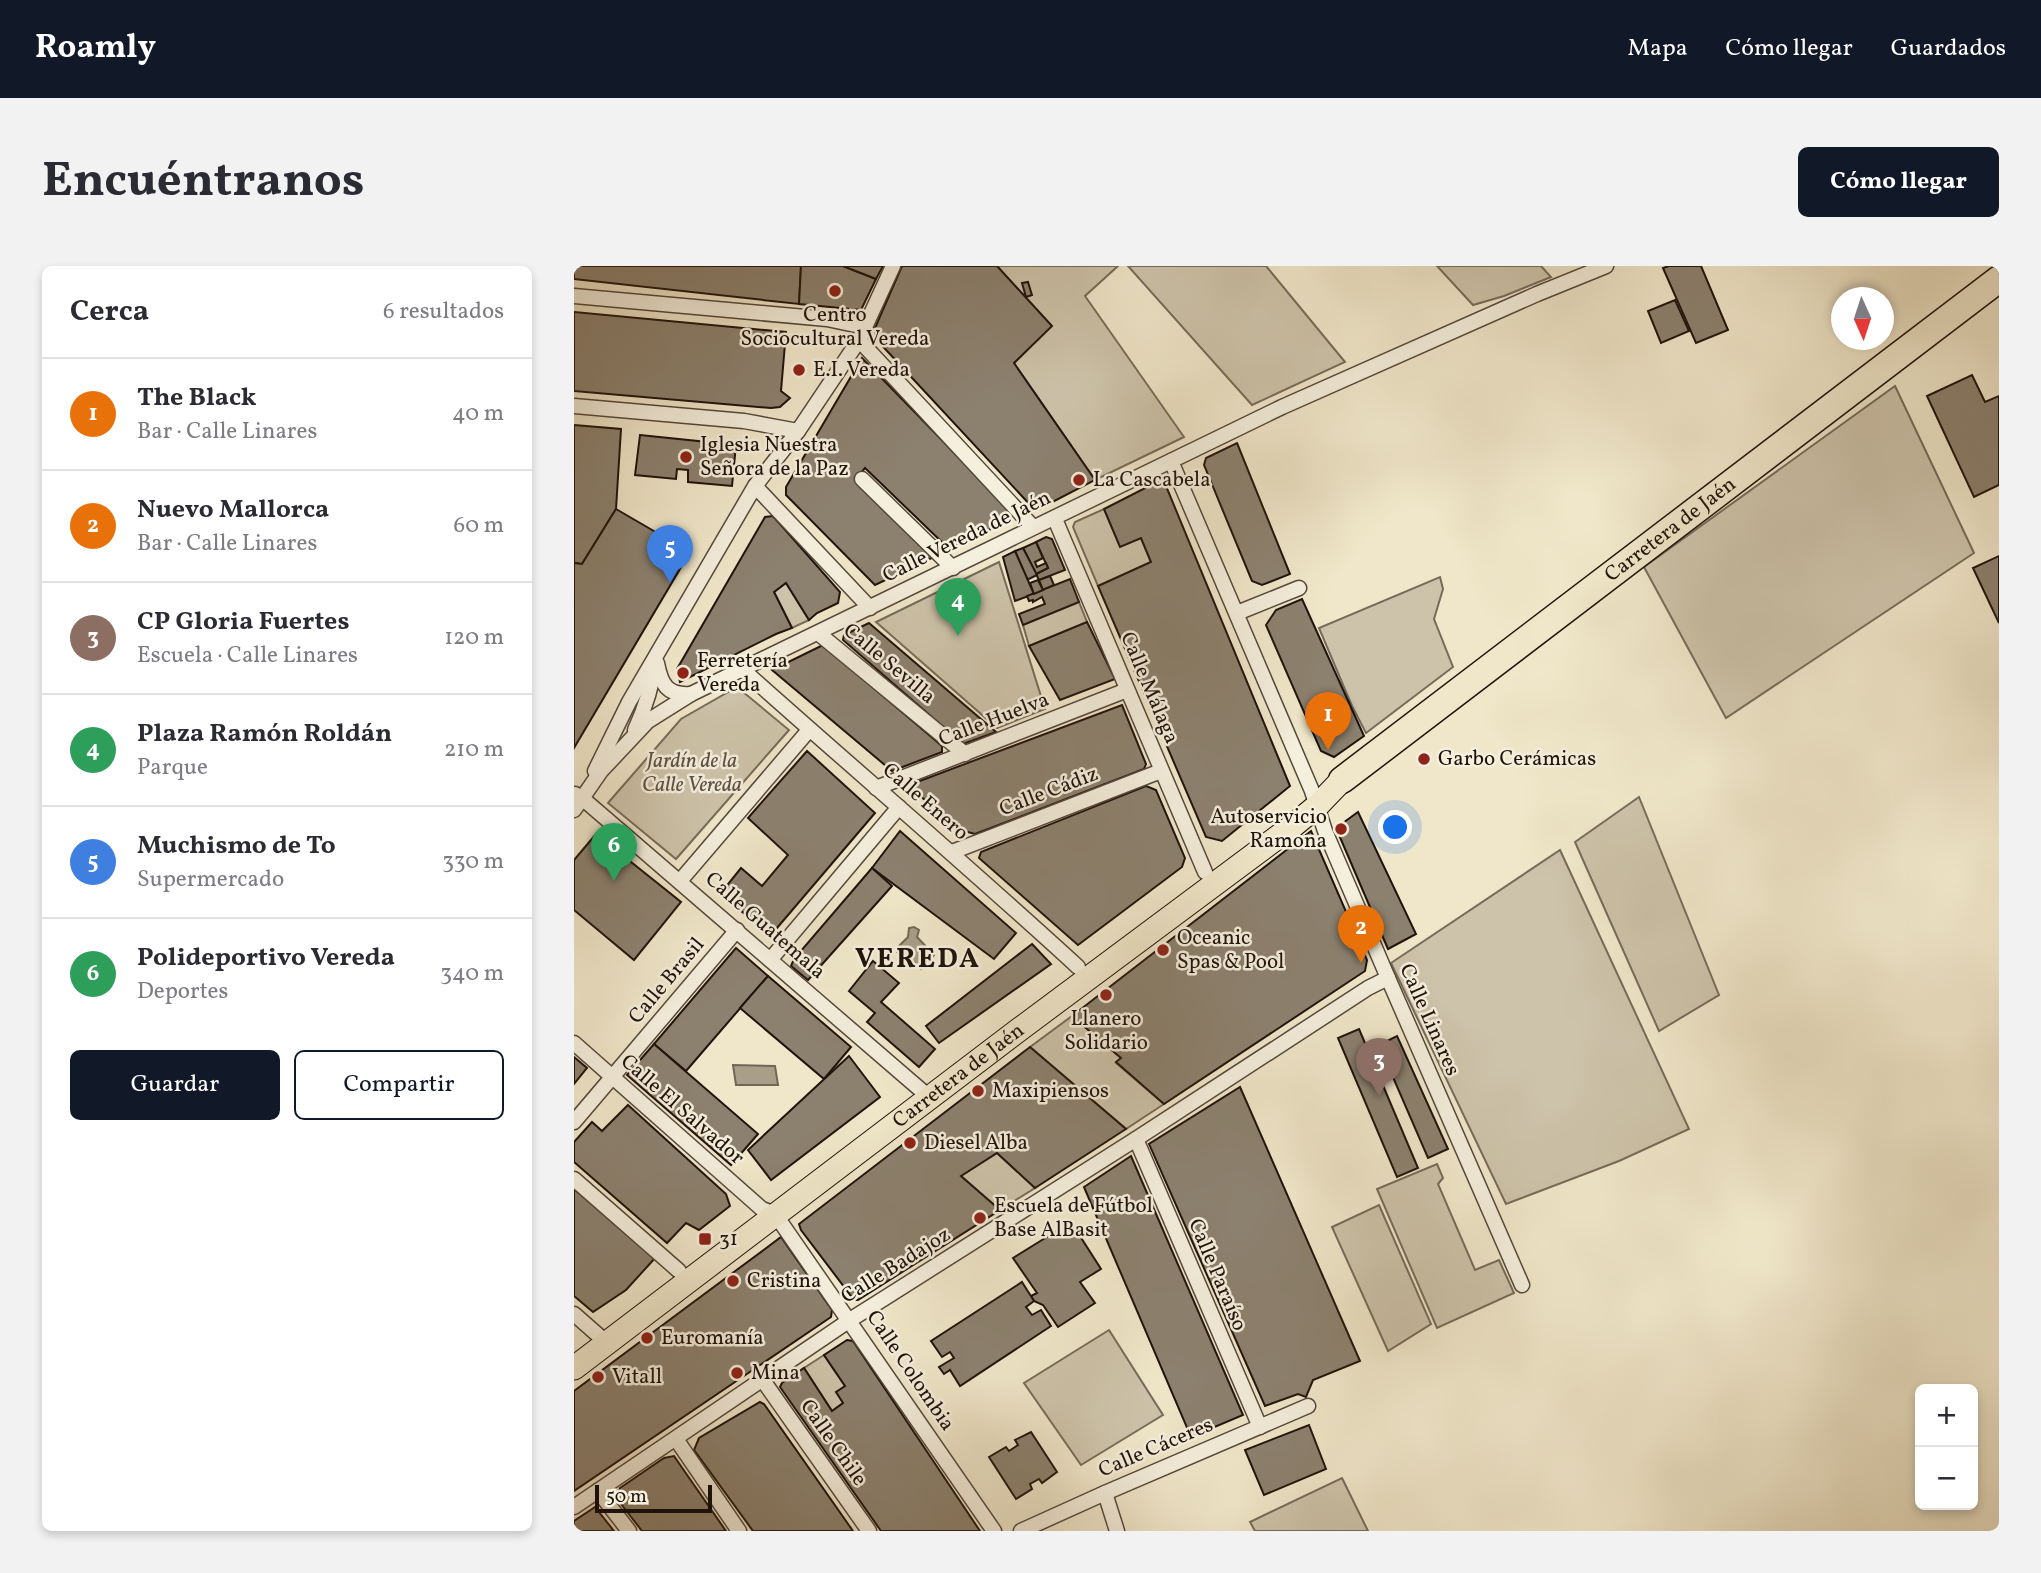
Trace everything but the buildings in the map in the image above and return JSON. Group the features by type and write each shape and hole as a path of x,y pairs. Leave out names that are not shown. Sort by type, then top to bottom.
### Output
{"highway":[{"name":"Carretera de Jaén","path":"1342,780 1999,279"}],"main road":[{"name":"Carretera de Jaén","path":"924,1093 1079,967 1205,872 1342,780"},
{"name":"Carretera de Jaén","path":"574,1350 602,1338 1315,799"},
{"name":"Carretera de Jaén","path":"574,1368 602,1338 679,1271 769,1211"}],"street":[{"path":"577,800 629,702 755,486 798,431 862,333 893,266"},
{"name":"Calle Vereda de Jaén","path":"577,800 648,721 691,694 1307,396 1606,266"},
{"path":"574,296 827,319 862,333 1033,527"},
{"path":"574,406 744,421 798,431"},
{"name":"Calle Linares","path":"1171,461 1315,799 1325,831 1522,1285"},
{"path":"862,479 953,568"},
{"path":"755,486 870,608"},
{"name":"Calle Málaga","path":"1055,519 1205,872"},
{"path":"1237,613 1298,588"},
{"name":"Calle Sevilla","path":"818,633 965,754"},
{"path":"656,658 667,688 678,695 691,694"},
{"path":"631,740 650,694 656,658"},
{"name":"Calle Enero","path":"742,669 1079,967"},
{"name":"Calle Huelva","path":"876,788 1127,690"},
{"path":"680,881 809,730"},
{"name":"Calle Cádiz","path":"952,852 1161,771"},
{"name":"Calle Guatemala","path":"577,800 680,881 924,1093"},
{"path":"771,960 899,807"},
{"name":"Calle Brasil","path":"574,1122 737,930"},
{"name":"Calle Badajoz","path":"574,1507 850,1320 1368,988 1388,978"},
{"name":"Calle El Salvador","path":"574,1043 769,1211"},
{"name":"Calle Paraíso","path":"1136,1139 1260,1427"},
{"path":"574,1179 679,1271"},
{"name":"Calle Colombia","path":"769,1211 850,1320 994,1531"},
{"path":"574,1314 602,1338"},
{"name":"Calle Chile","path":"762,1379 869,1531"},
{"name":"Calle Cáceres","path":"1021,1531 1308,1406"},
{"path":"676,1439 738,1531"},
{"path":"598,1491 629,1531"},
{"path":"1105,1493 1116,1531"}],"green space":[{"path":"997,266 1118,266 1085,296 1184,437 1095,480 1014,363 1051,326"},
{"path":"1128,266 1266,266 1345,362 1252,405"},
{"path":"1437,266 1541,266 1551,277 1473,305"},
{"path":"1895,386 1974,553 1726,718 1644,567"},
{"path":"1104,509 1120,546 1141,538 1151,562 1098,586 1073,527 1075,522"},
{"path":"999,562 1045,709 997,728 876,622"},
{"path":"1440,577 1443,589 1434,619 1453,667 1366,733 1319,628"},
{"path":"786,583 809,620 792,628 774,592"},
{"path":"1079,602 1087,622 1029,646 1023,625"},
{"name":"Jardín de la Calle Vereda","path":"737,687 789,730 676,859 608,803 681,719"},
{"path":"1639,797 1719,995 1659,1031 1575,842"},
{"path":"1560,850 1689,1129 1619,1161 1506,1204 1391,963"},
{"path":"1072,1016 1121,1058 1116,1063 1164,1104 1126,1129 1030,1047"},
{"path":"997,1153 1035,1188 1000,1210 961,1176"},
{"path":"1437,1164 1443,1178 1438,1184 1475,1270 1499,1260 1514,1293 1437,1328 1377,1189"},
{"path":"1379,1205 1431,1324 1388,1351 1332,1227"},
{"path":"1109,1330 1163,1415 1081,1465 1024,1383"},
{"path":"824,1355 845,1386 843,1403 832,1411 804,1368"},
{"path":"1342,1478 1368,1531 1255,1531 1250,1522"}],"shaded area":[{"path":"909,928 919,930 917,937 934,955 921,969 909,957 901,956 897,952 898,947 908,937"},
{"path":"733,1065 775,1066 778,1085 736,1085"}],"place":[{"name":"Centro Sociocultural Vereda","path":"835,291"},
{"name":"E.I. Vereda","path":"799,370"},
{"name":"Iglesia Nuestra Señora de la Paz","path":"686,457"},
{"name":"La Cascabela","path":"1079,480"},
{"name":"Muchismo de To","path":"670,583"},
{"name":"Plaza Ramón Roldán","path":"958,636"},
{"name":"Ferretería Vereda","path":"683,673"},
{"name":"The Black","path":"1328,750"},
{"name":"Garbo Cerámicas","path":"1424,759"},
{"name":"Autoservicio Ramona","path":"1341,829"},
{"name":"Polideportivo Vereda","path":"614,881"},
{"name":"Oceanic Spas & Pool","path":"1163,950"},
{"name":"Nuevo Mallorca","path":"1361,963"},
{"name":"Llanero Solidario","path":"1106,995"},
{"name":"Maxipiensos","path":"978,1091"},
{"name":"CP Gloria Fuertes","path":"1379,1096"},
{"name":"Diesel Alba","path":"910,1143"},
{"name":"Escuela de Fútbol Base AlBasit","path":"980,1218"},
{"name":"31","path":"705,1239"},
{"name":"Cristina","path":"733,1281"},
{"name":"Euromanía","path":"647,1338"},
{"name":"Mina","path":"737,1373"},
{"name":"Vitall","path":"598,1377"}],"district":[{"name":"VEREDA","path":"918,959"}]}
